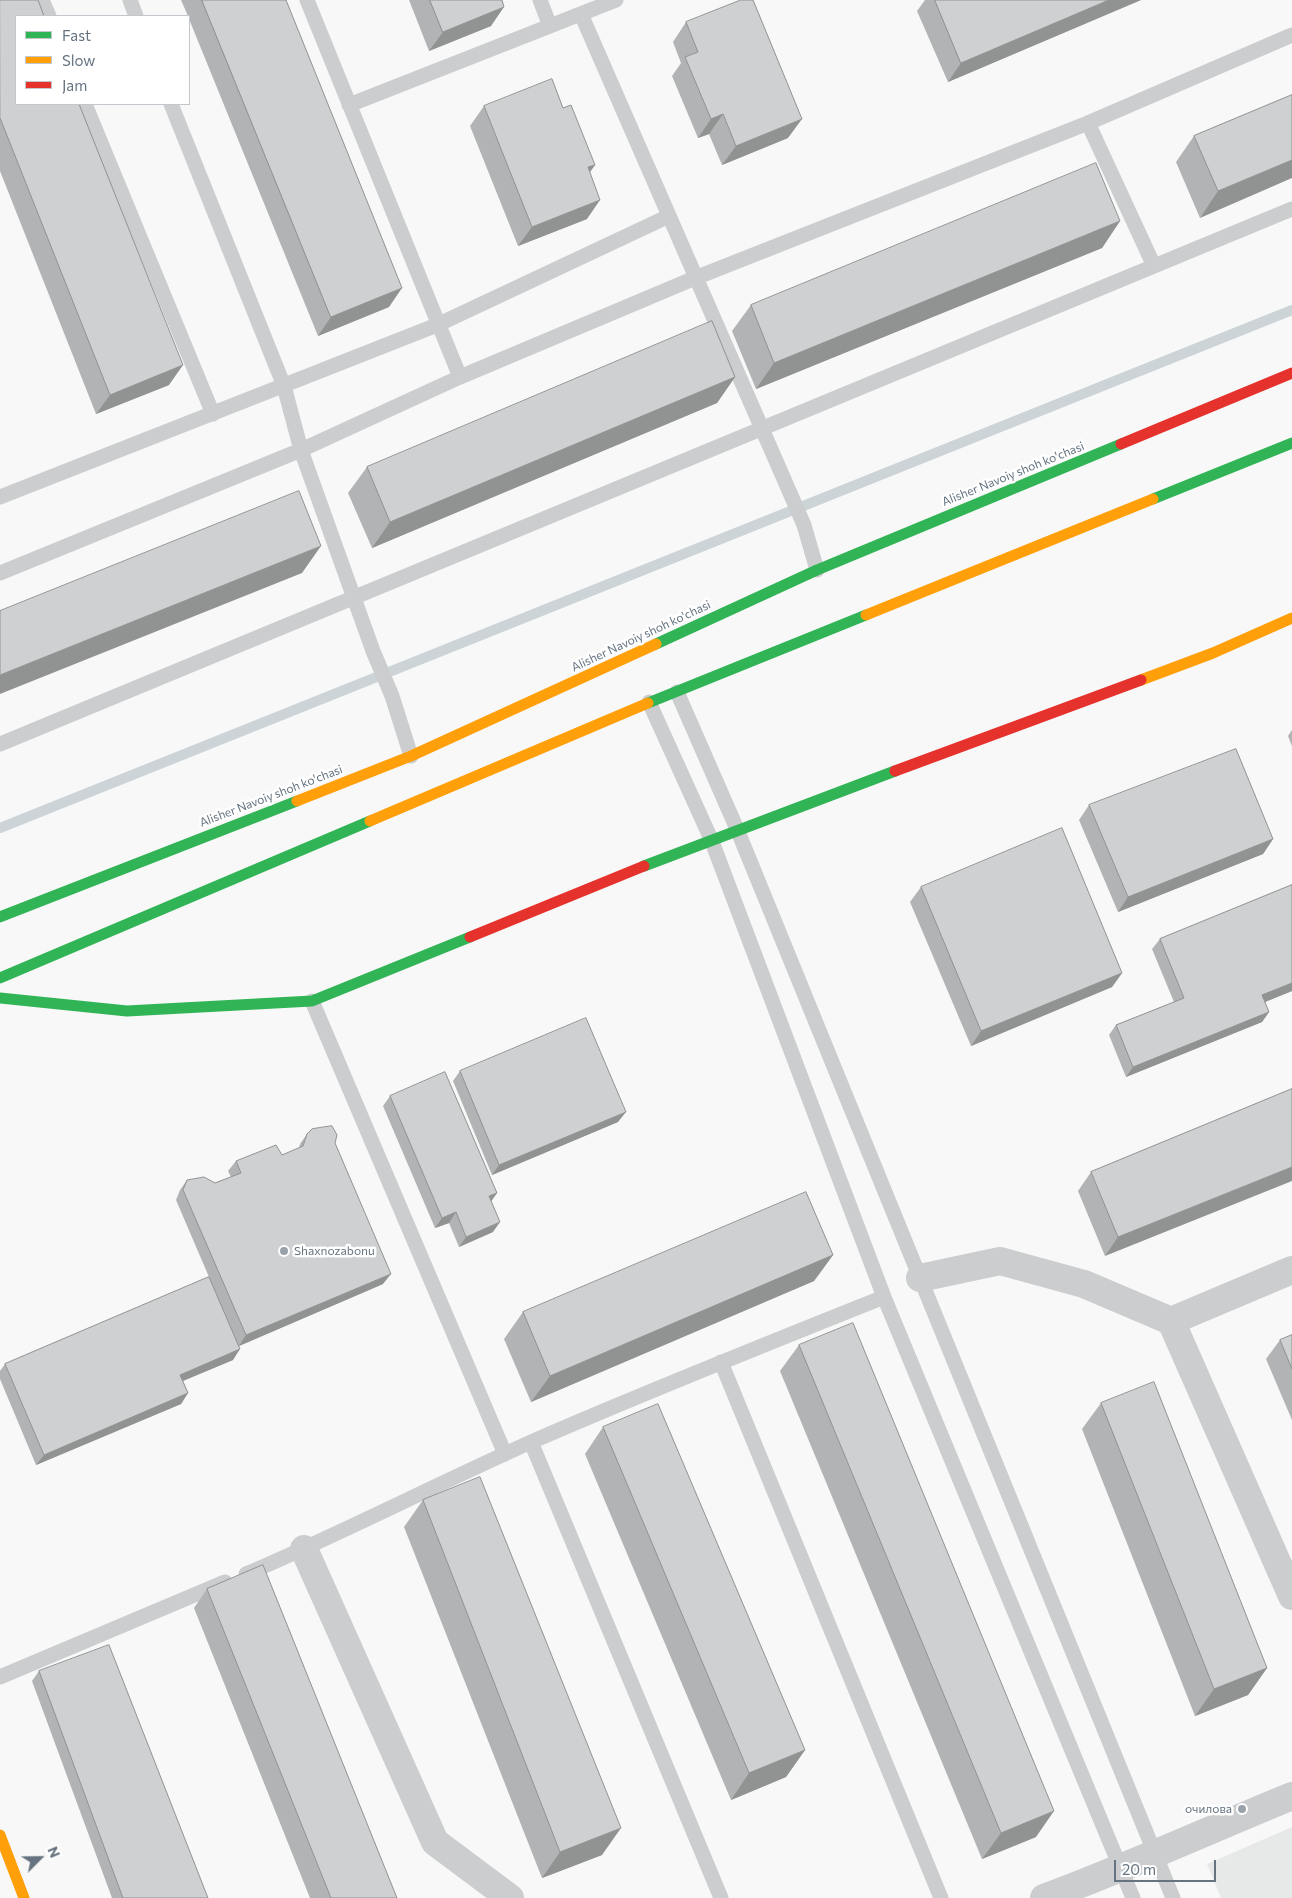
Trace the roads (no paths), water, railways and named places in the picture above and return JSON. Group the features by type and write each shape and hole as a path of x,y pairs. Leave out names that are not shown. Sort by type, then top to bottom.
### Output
{"main road":[{"name":"Alisher Navoiy shoh ko'chasi","path":"0,917 411,756 817,570 1292,373"},
{"path":"0,978 649,702 1292,443"},
{"path":"0,998 127,1011 312,1001 711,839 1213,653 1292,618"},
{"path":"0,1835 24,1898"}],"street":[{"path":"920,1278 1000,1261 1084,1284 1171,1321 1292,1596"},
{"path":"1171,1321 1292,1270"},
{"path":"304,1549 435,1842 510,1898"},
{"path":"1044,1898 1122,1869 1154,1853 1292,1796"}],"lane":[{"path":"42,0 48,15"},
{"path":"130,0 136,15"},
{"path":"307,0 437,325 460,377"},
{"path":"540,0 550,26"},
{"path":"349,105 611,1"},
{"path":"581,14 804,525 817,570"},
{"path":"0,573 301,450 460,377 695,278 1088,123 1292,35"},
{"path":"85,105 212,414"},
{"path":"171,105 284,386 301,450 373,651 392,696 411,756"},
{"path":"1088,123 1154,266"},
{"path":"0,744 1292,209"},
{"path":"2,491 212,414 437,325 669,216"},
{"path":"677,692 737,829 1172,1898"},
{"path":"649,702 711,839 884,1297 1133,1898"},
{"path":"312,1001 505,1454"},
{"path":"0,1676 304,1549 531,1442 721,1362 884,1297"},
{"path":"721,1362 941,1898"},
{"path":"531,1442 721,1898"}],"waterway":[{"path":"0,828 1292,310"}],"place":[{"name":"Shaxnozabonu","path":"284,1251"},
{"name":"очилова","path":"1242,1809"}]}
